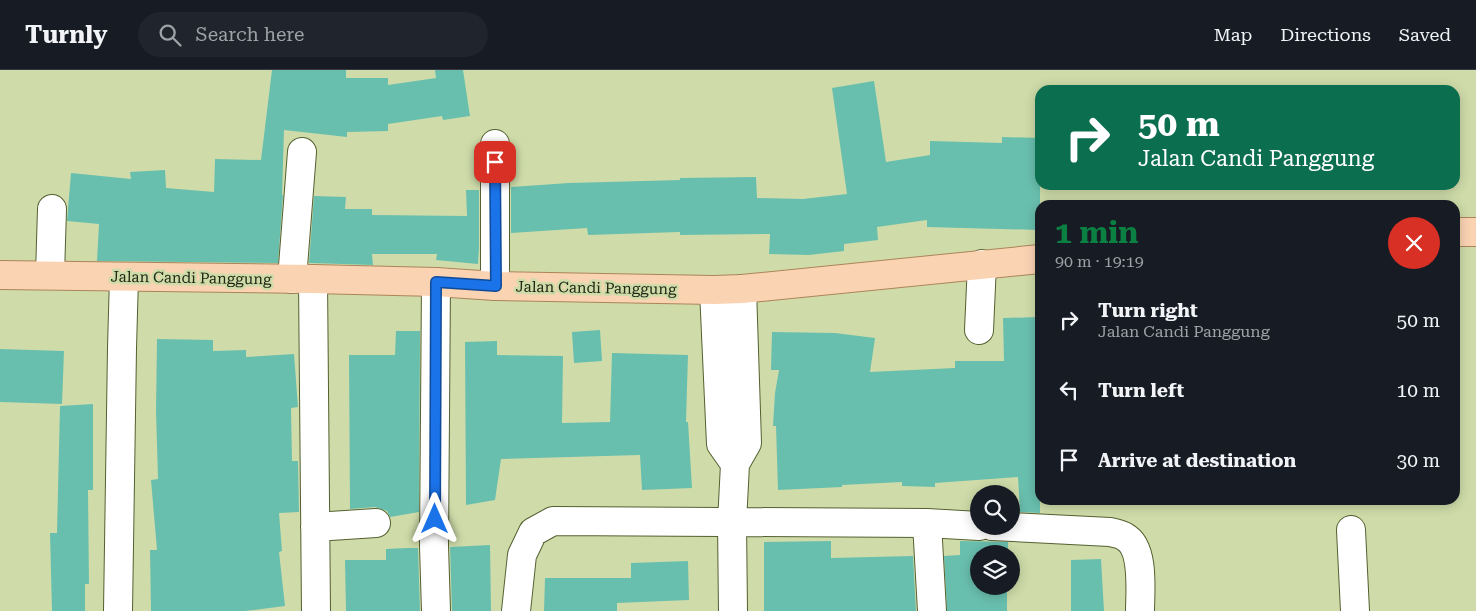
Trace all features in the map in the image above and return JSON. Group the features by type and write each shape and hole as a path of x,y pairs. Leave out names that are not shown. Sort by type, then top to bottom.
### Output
{"main road":[{"path":"1460,232 1476,232"},
{"name":"Jalan Candi Panggung","path":"0,275 302,279 436,282 496,286 714,290 742,289 1035,259"}],"street":[{"path":"494,144 496,286"},
{"path":"302,152 302,279 316,527 316,611"},
{"path":"50,275 52,209"},
{"path":"979,330 982,264"},
{"path":"118,611 124,277"},
{"path":"436,282 434,546 436,611"},
{"path":"733,611 732,523 735,464 747,443 742,289"},
{"path":"714,290 721,444 735,464"},
{"path":"516,611 522,556 533,532 554,521 927,523 970,525"},
{"path":"316,527 376,523"},
{"path":"927,523 932,611"},
{"path":"1020,527 1110,532 1126,537 1136,550 1140,569 1140,611"},
{"path":"1351,530 1355,611"}],"building":[{"path":"272,70 346,70 346,78 388,78 388,85 436,78 435,70 463,70 470,116 443,120 442,116 388,124 388,131 347,132 347,137 284,130 283,195 278,263 97,261 99,224 67,221 71,173 131,179 130,172 165,170 166,188 214,192 215,159 261,160"},
{"path":"874,81 886,162 930,155 930,141 1002,143 1002,137 1035,138 1035,190 1040,190 1040,200 1035,200 1035,230 927,227 927,220 877,227 878,240 844,244 844,251 809,255 769,254 770,234 680,235 680,232 588,235 587,228 511,233 511,187 569,183 680,180 680,178 756,177 757,198 803,199 847,194 832,88"},
{"path":"466,190 479,190 478,264 436,260 437,254 372,254 373,265 309,263 314,196 346,197 345,209 372,209 372,215 467,216"},
{"path":"1035,317 1035,505 1040,505 1040,513 1020,512 1020,485 1018,477 935,483 935,487 902,486 902,482 778,490 776,426 773,426 775,393 779,370 771,370 772,332 835,333 875,338 870,372 955,368 955,361 1004,361 1003,318"},
{"path":"600,330 602,361 574,363 572,332"},
{"path":"396,331 420,331 419,512 390,517 387,511 375,507 350,509 349,355 395,355"},
{"path":"157,339 213,340 213,351 246,350 246,357 294,354 298,407 291,408 292,461 298,461 299,512 279,513 282,551 279,552 285,606 245,611 151,611 150,550 157,550 151,480 158,479 156,411"},
{"path":"497,341 497,355 563,356 562,423 610,422 612,353 688,355 686,422 688,422 692,488 642,490 640,455 501,459 495,500 466,505 465,342"},
{"path":"0,349 64,351 62,404 0,402"},
{"path":"93,404 93,490 88,490 89,584 85,584 85,611 52,611 50,533 57,533 60,406"},
{"path":"831,541 831,558 913,556 916,611 764,611 764,542"},
{"path":"960,541 1008,542 1008,545 970,545 970,595 1007,595 1007,611 947,611 944,556 960,555"},
{"path":"490,545 491,611 452,611 450,547"},
{"path":"418,548 420,611 346,611 345,560 386,560 386,549"},
{"path":"1101,559 1104,611 1071,611 1071,560"},
{"path":"688,561 689,600 617,603 617,611 544,611 545,578 631,578 631,563"}],"route":[{"path":"435,519 436,282 496,286 495,162"}]}
